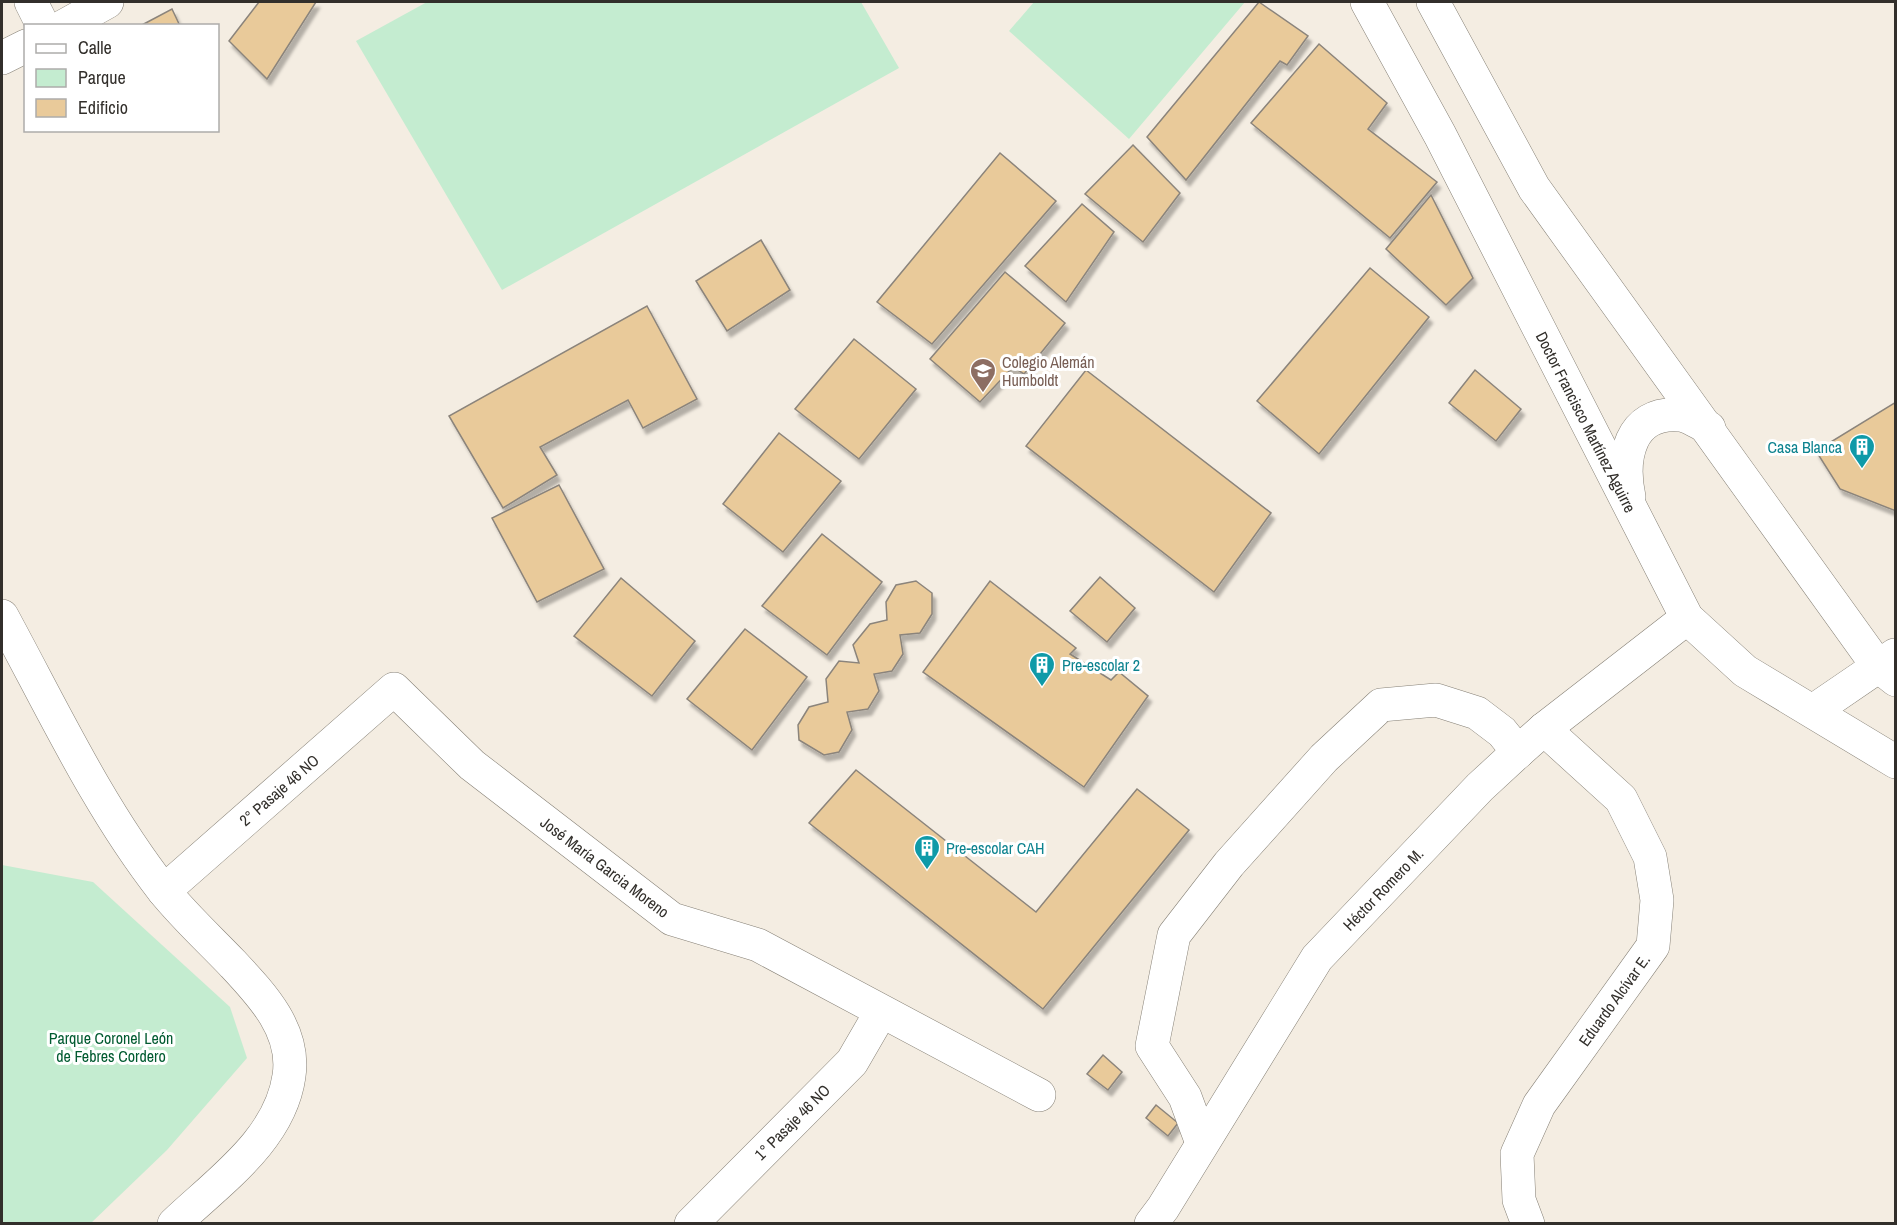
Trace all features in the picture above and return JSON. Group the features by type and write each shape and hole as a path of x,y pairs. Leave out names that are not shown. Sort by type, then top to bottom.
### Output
{"street":[{"path":"31,2 42,24"},
{"path":"68,24 107,2"},
{"name":"Doctor Francisco Martínez Aguirre","path":"1367,2 1440,135 1687,618 1745,671 1896,762"},
{"path":"1433,2 1534,188 1709,428 1890,666 1813,711"},
{"path":"2,58 24,47"},
{"path":"1634,516 1624,475 1628,443 1649,420 1680,415 1709,428"},
{"path":"2,616 117,826 164,891 266,999 286,1038 290,1074 284,1102 261,1142 174,1224"},
{"name":"Héctor Romero M.","path":"1162,1218 1202,1143 1317,958 1480,788 1518,752 1544,729 1687,618"},
{"name":"2° Pasaje 46 NO","path":"164,891 394,689"},
{"name":"José María Garcia Moreno","path":"394,689 472,765 672,919 758,945 1039,1095"},
{"path":"1202,1143 1185,1097 1152,1046 1174,935 1229,864 1324,758 1381,705 1436,700 1477,713 1502,732 1518,752"},
{"name":"Eduardo Alcívar E.","path":"1528,1224 1519,1200 1517,1154 1539,1105 1653,946 1657,900 1650,857 1621,799 1544,729"},
{"name":"1° Pasaje 46 NO","path":"691,1224 852,1062 881,1012"}],"green space":[{"path":"427,2 861,2 899,68 502,290 356,41"},
{"path":"1034,2 1245,2 1129,139 1009,31"},
{"name":"Parque Coronel León de Febres Cordero","path":"2,865 93,882 230,1007 247,1058 167,1150 91,1223 2,1223"}],"building":[{"path":"259,2 316,2 267,79 229,41"},
{"path":"1259,2 1308,36 1287,65 1280,61 1186,180 1147,137"},
{"path":"172,9 179,24 144,24"},
{"path":"1319,44 1387,103 1368,129 1437,182 1390,238 1251,123"},
{"path":"1133,145 1180,193 1143,242 1085,194"},
{"path":"1000,153 1056,201 932,344 877,302"},
{"path":"1431,195 1473,278 1446,305 1386,249"},
{"path":"1082,204 1114,232 1066,302 1025,266"},
{"path":"761,240 790,290 727,331 696,281"},
{"path":"1370,268 1429,317 1319,454 1257,401"},
{"path":"1005,272 1065,323 1024,374 1013,367 980,402 930,359"},
{"path":"647,306 697,399 643,428 628,400 540,447 557,475 503,508 449,416"},
{"path":"854,339 916,389 859,459 795,409"},
{"path":"1086,370 1271,513 1214,592 1026,446"},
{"path":"1475,370 1521,409 1496,441 1449,403"},
{"name":"Casa Blanca","path":"1896,402 1896,511 1840,489 1816,451"},
{"path":"779,433 841,481 783,552 723,504"},
{"path":"559,485 604,569 537,602 492,518"},
{"path":"822,534 882,582 827,655 762,606"},
{"path":"1100,577 1135,608 1107,642 1070,611"},
{"path":"621,578 695,641 652,696 574,636"},
{"path":"916,581 932,593 932,614 920,633 900,635 903,654 892,671 874,674 879,691 868,709 847,712 852,730 839,752 824,755 799,740 798,725 809,707 828,702 826,679 839,661 859,663 853,645 870,624 887,620 886,602 896,585"},
{"name":"Pre-escolar 2","path":"990,581 1076,648 1070,654 1111,680 1119,672 1148,696 1084,787 923,672"},
{"path":"745,629 807,677 752,750 687,699"},
{"name":"Pre-escolar CAH","path":"856,770 1036,912 1137,789 1189,830 1043,1009 809,823"},
{"path":"1103,1055 1122,1072 1108,1090 1087,1074"},
{"path":"1156,1105 1178,1123 1168,1136 1146,1118"}],"place":[{"name":"Colegio Alemán Humboldt","path":"983,394"},
{"name":"Casa Blanca","path":"1862,470"},
{"name":"Pre-escolar 2","path":"1042,688"},
{"name":"Pre-escolar CAH","path":"927,871"}]}
